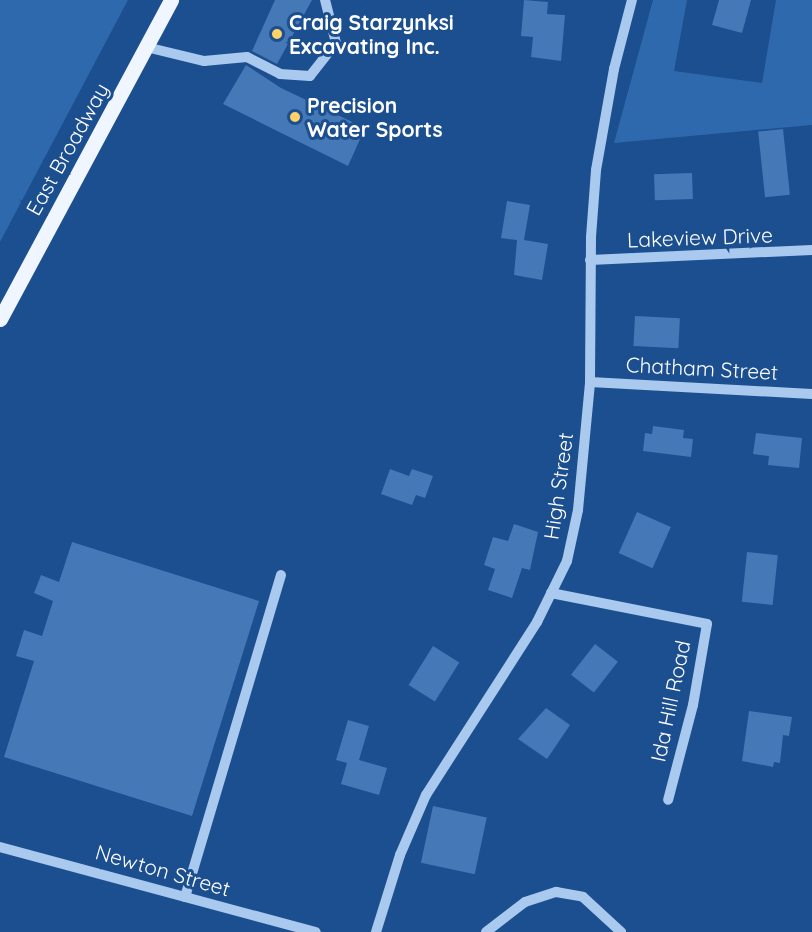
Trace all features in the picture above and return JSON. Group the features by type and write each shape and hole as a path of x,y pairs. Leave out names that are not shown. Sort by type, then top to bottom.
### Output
{"main road":[{"name":"East Broadway","path":"0,319 171,0"}],"street":[{"path":"147,47 204,61 247,57 280,74 310,75 336,43 325,0"},
{"name":"High Street","path":"376,932 400,855 426,795 551,593 567,561 578,510 590,382 590,260 601,140 632,0"},
{"name":"Lakeview Drive","path":"590,260 812,250"},
{"name":"Chatham Street","path":"590,382 812,394"},
{"path":"185,897 281,575"},
{"name":"Ida Hill Road","path":"551,593 707,624 693,705 668,800"},
{"name":"Newton Street","path":"0,847 316,932"},
{"path":"486,932 525,902 556,892 583,897 621,932"}],"shaded area":[{"path":"0,0 128,0 0,242"},
{"path":"653,0 687,0 674,71 762,83 776,0 812,0 812,125 614,143"}],"building":[{"path":"275,0 312,0 277,64 252,51"},
{"path":"524,0 548,2 547,14 565,15 561,61 531,57 533,37 521,36"},
{"path":"719,0 751,0 742,33 712,25"},
{"name":"Precision Water Sports","path":"246,65 281,88 365,128 348,166 223,104"},
{"path":"783,129 790,195 765,197 758,132"},
{"path":"692,173 693,199 655,200 654,174"},
{"path":"507,201 530,205 524,240 548,244 542,280 514,275 517,240 501,238"},
{"path":"635,316 680,318 678,348 633,346"},
{"path":"653,426 684,430 683,438 693,439 691,457 643,451 645,433 652,434"},
{"path":"756,433 802,438 799,468 768,465 769,456 753,454"},
{"path":"390,469 409,476 412,469 433,476 425,498 416,495 412,505 381,494"},
{"path":"637,512 671,527 652,568 619,553"},
{"path":"514,524 538,532 530,570 522,568 512,598 488,590 495,569 484,565 493,537 508,541"},
{"path":"72,542 259,601 192,816 4,757 34,661 16,656 24,630 42,636 53,601 34,593 41,575 59,582"},
{"path":"747,552 778,555 773,605 742,602"},
{"path":"595,644 618,662 594,693 571,675"},
{"path":"433,646 459,662 435,701 409,685"},
{"path":"546,708 570,725 547,759 518,739"},
{"path":"749,711 792,717 789,736 783,735 780,763 774,762 773,767 742,761"},
{"path":"348,720 369,726 359,760 387,768 379,795 341,784 347,763 336,760"},
{"path":"433,806 487,817 475,874 421,863"}],"place":[{"name":"Craig Starzynksi Excavating Inc.","path":"277,34"},
{"name":"Precision Water Sports","path":"295,117"}]}
